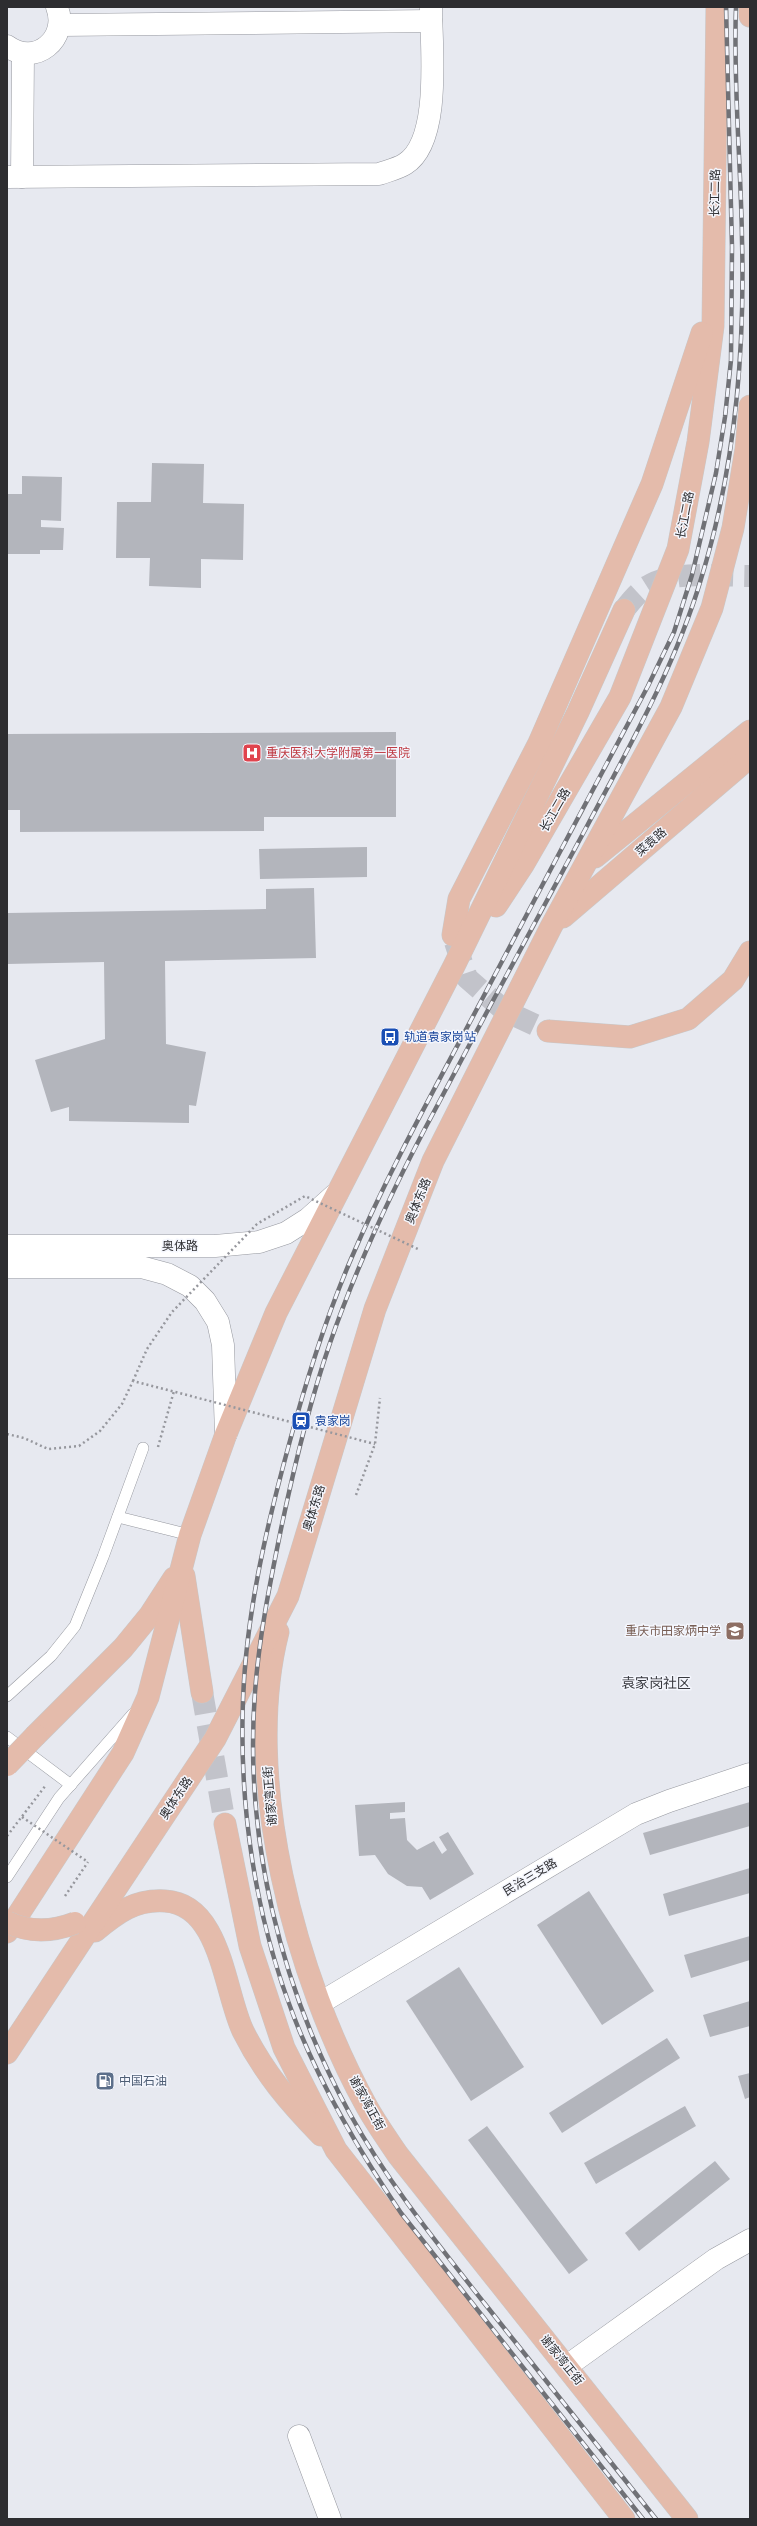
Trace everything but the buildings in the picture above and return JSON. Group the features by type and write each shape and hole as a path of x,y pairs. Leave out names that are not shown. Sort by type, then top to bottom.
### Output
{"main road":[{"name":"长江二路","path":"454,966 523,865 620,697 678,550 698,442 713,326 717,7"},
{"path":"750,7 750,16"},
{"path":"453,935 459,899 539,743 652,484 713,300"},
{"path":"551,927 588,863 671,707 712,608 733,528 746,448 750,406"},
{"path":"7,1932 123,1753 148,1697 190,1535 226,1434 276,1313 454,966 578,712 624,610"},
{"path":"588,863 750,731"},
{"name":"菜袁路","path":"551,927 750,757"},
{"name":"奥体东路","path":"77,1933 108,1900 215,1739 288,1596 375,1309 433,1161 551,927"},
{"path":"548,1031 630,1037 688,1019 733,980 750,952"},
{"path":"182,1565 202,1692"},
{"path":"7,1765 123,1648 150,1614 182,1565"},
{"name":"谢家湾正街","path":"288,1596 269,1680 266,1727 268,1783 274,1840 286,1894 320,2003 343,2058 367,2107 398,2155 687,2519"},
{"path":"225,1824 250,1946 282,2041 336,2150"},
{"path":"7,1922 31,1930 77,1933 134,1904 152,1900 170,1901 186,1907 199,1916 214,1944 242,2029 260,2062 285,2099 336,2150 624,2519"},
{"path":"7,2053 77,1933"}],"street":[{"path":"431,14 432,109 423,142 405,164 379,174 15,177 15,50 35,53 44,50 58,34 58,16 431,14"},
{"name":"奥体路","path":"7,1246 215,1246 259,1242 286,1233 302,1223 338,1192"},
{"path":"7,1267 141,1267 167,1274 190,1286 205,1301 218,1322 223,1345 226,1434"},
{"name":"民治三支路","path":"320,2003 636,1814 669,1801 750,1774"},
{"path":"567,2366 716,2259 750,2240"},
{"path":"299,2436 330,2519"}],"lane":[{"path":"7,1696 51,1656 75,1626 118,1517 143,1448"},
{"path":"118,1517 190,1535"},
{"path":"7,1877 59,1798 148,1697"},
{"path":"7,1737 71,1785"}],"path":[{"path":"7,1434 24,1438 48,1449 79,1446 100,1431 122,1404 147,1349 172,1312 257,1224 305,1196 418,1248"},
{"path":"133,1382 174,1391 375,1444"},
{"path":"157,1452 174,1391"},
{"path":"356,1495 375,1444 380,1398"},
{"path":"7,1836 46,1785"},
{"path":"22,1817 88,1862 65,1896"}],"tunnel":[{"path":"624,610 644,588 658,581 698,575 750,576"},
{"path":"455,942 467,978 505,1011 548,1031"},
{"path":"202,1692 225,1824"}],"railway":[{"path":"643,2519 401,2213 370,2166 342,2118 316,2068 294,2017 280,1979 269,1940 252,1861 244,1780 242,1740 243,1700 248,1636 258,1572 272,1510 309,1376 324,1329 351,1259 383,1189 435,1087 648,686 674,632 692,575 716,473 725,417 731,360 732,247 726,7"},
{"path":"656,2519 431,2235 380,2164 350,2114 325,2065 304,2015 286,1963 272,1910 262,1856 255,1801 253,1747 255,1692 259,1651 265,1610 277,1549 302,1436 322,1366 341,1313 365,1252 407,1164 492,1001 618,767 665,675 690,612 713,538 730,454 742,326 742,240 736,94 736,7"}],"place":[{"name":"重庆医科大学附属第一医院","path":"252,753"},
{"name":"轨道袁家岗站","path":"390,1037"},
{"name":"袁家岗","path":"301,1421"},
{"name":"重庆市田家炳中学","path":"735,1631"},
{"name":"中国石油","path":"105,2081"}],"district":[{"name":"袁家岗社区","path":"656,1683"}]}
